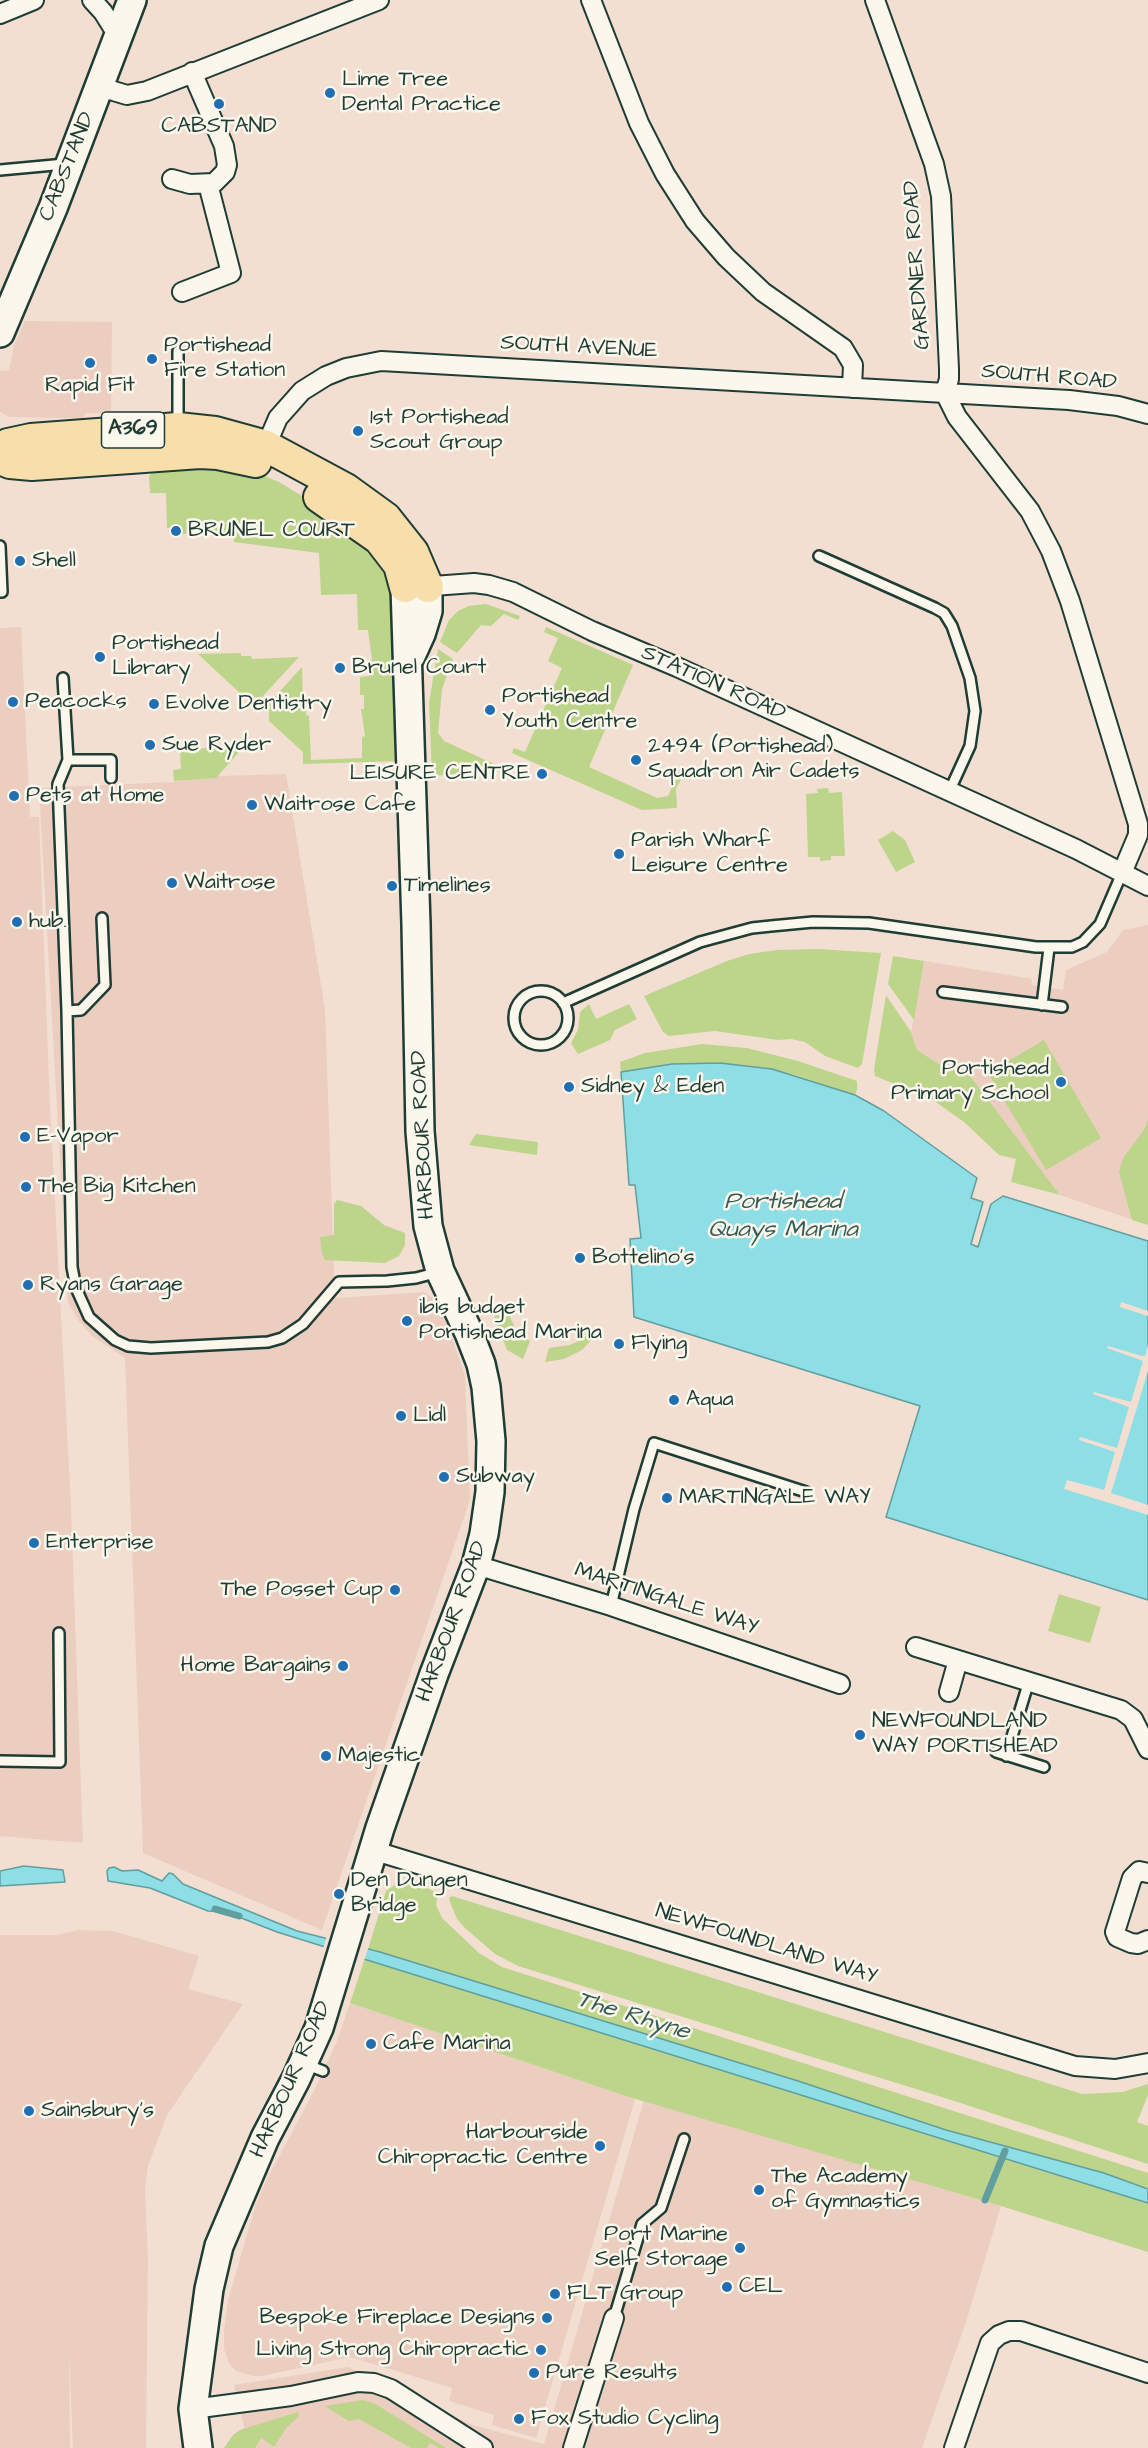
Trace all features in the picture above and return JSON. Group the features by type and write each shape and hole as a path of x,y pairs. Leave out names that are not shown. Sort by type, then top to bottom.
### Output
{"main road":[{"name":"A369","path":"0,448 31,439 178,428 215,432 346,489 386,518 414,552 416,587"},
{"name":"A369","path":"0,459 10,463 32,465 200,453 238,458 263,454"}],"street":[{"path":"0,14 34,0"},
{"path":"92,0 103,12 118,36"},
{"name":"CABSTAND","path":"2,318 70,164 132,0"},
{"path":"100,87 113,93 136,94 379,0"},
{"path":"591,0 651,149 695,221 726,257 764,292 843,348 853,365 852,388"},
{"name":"GARDNER ROAD","path":"875,0 934,164 941,196 950,369 950,379 945,393"},
{"path":"172,179 190,184 214,183 220,179 226,169 227,158 192,72"},
{"path":"182,292 231,273 208,184"},
{"name":"SOUTH AVENUE","path":"263,454 278,418 291,401 313,383 346,368 381,361 945,393"},
{"path":"945,393 957,417 1030,511 1051,551 1070,601 1138,824 1138,835 1122,873"},
{"name":"SOUTH ROAD","path":"945,393 1069,400 1118,406 1148,414"},
{"name":"STATION ROAD","path":"416,587 474,583 502,588 592,632 699,677 1076,849 1148,886"},
{"name":"HARBOUR ROAD","path":"198,2448 193,2409 209,2289 219,2247 265,2138 313,2067 372,1850 434,1674 476,1565 486,1526 491,1475 486,1388 477,1350 440,1271 428,1226 420,1131 408,663 416,587"},
{"name":"MARTINGALE WAY","path":"476,1565 611,1606 840,1684"},
{"path":"916,1647 1127,1714 1137,1726 1148,1749"},
{"path":"949,1692 958,1659"},
{"name":"NEWFOUNDLAND WAY","path":"372,1850 1075,2066 1115,2069 1148,2063"},
{"path":"1148,1873 1139,1871 1132,1878 1115,1932 1117,1937 1131,1943 1138,1944 1148,1940"},
{"path":"573,2448 614,2318"},
{"path":"954,2448 990,2343 999,2335 1009,2331 1021,2331 1148,2373"},
{"path":"193,2409 281,2397 358,2382 374,2383 391,2389 483,2448"}],"lane":[{"path":"0,170 70,164"},
{"path":"178,351 178,428"},
{"path":"0,546 2,592 0,592"},
{"path":"819,556 944,613 952,626 970,678 975,711 970,747 949,792"},
{"path":"63,678 68,760 58,784 67,1011 72,1267 76,1288 85,1310 101,1329 115,1340 128,1346 151,1348 268,1342 282,1338 303,1324 339,1282 416,1278 440,1271"},
{"path":"68,760 111,760 111,778"},
{"path":"563,1003 700,942 743,930 771,926 813,922 869,923 1049,948 1072,947 1083,942 1093,933 1103,918 1122,873"},
{"path":"67,1011 81,1010 105,985 102,918"},
{"path":"1042,1005 1049,948"},
{"path":"540,991 549,993 563,1003 567,1013 567,1023 558,1039 546,1045 536,1045 520,1036 516,1028 515,1011 519,1002 528,994 540,991"},
{"path":"943,992 1062,1007"},
{"path":"611,1606 634,1509 654,1443 806,1492"},
{"path":"0,1761 60,1762 59,1633"},
{"path":"1029,1681 1001,1754 1044,1767"},
{"path":"614,2318 642,2224 661,2208 684,2139"}],"shaded area":[{"path":"25,321 112,322 111,414 85,413 84,418 62,418 9,417 0,412 0,371 9,370 14,345"},
{"path":"21,627 30,817 39,817 50,1106 71,1506 83,1843 0,1836 0,628"},
{"path":"286,774 325,1009 335,1298 424,1292 434,1299 449,1329 465,1376 470,1500 322,1930 143,1853 125,1358 92,1336 68,1303 39,788"},
{"name":"Portishead Primary School","path":"1148,925 1148,1225 1060,1195 968,1073 939,1064 917,1050 911,1032 924,961 1032,979 1031,985 1063,990 1066,970 1107,952 1123,930"},
{"path":"77,1930 113,1931 199,1956 188,1989 243,2004 167,2115 148,2166 145,2189 148,2257 146,2448 73,2448 69,2350 70,2448 0,2448 0,1935 58,1935"},
{"path":"350,2003 635,2099 536,2438 492,2425 494,2415 449,2401 452,2388 350,2357 262,2376 236,2371 229,2363 224,2349 228,2300 255,2207 267,2179 315,2089 337,2041"},
{"path":"644,2100 1001,2206 966,2322 922,2448 249,2448 234,2385 348,2367 473,2425 544,2444"}],"green space":[{"path":"174,460 262,475 279,482 351,526 393,576 400,761 303,764 303,752 269,721 269,703 302,667 303,705 306,706 306,715 309,716 311,760 362,758 362,737 365,736 361,709 364,709 364,695 360,695 360,677 369,676 369,660 372,660 368,630 358,630 357,594 321,595 319,553 234,542 233,532 181,534 180,527 167,528 166,493 150,493 149,476 159,465"},
{"path":"486,604 520,616 518,620 504,614 491,626 481,625 457,653 440,642 449,620 458,611 469,606"},
{"path":"546,627 633,665 589,767 657,798 668,796 683,763 683,775 676,789 677,808 642,810 512,753 514,748 525,752 562,668 548,661 558,638 544,632"},
{"path":"438,649 453,659 442,689 438,733 444,741 505,769 504,771 432,776 429,703"},
{"path":"241,653 241,656 251,656 252,659 299,657 262,697 244,697 198,654"},
{"path":"232,746 239,752 216,778 174,781 173,770 181,769 180,750"},
{"path":"828,788 829,793 842,792 845,856 831,856 831,860 820,861 820,857 808,857 806,794 818,793 817,789"},
{"path":"893,831 905,840 915,862 896,872 878,840"},
{"path":"818,949 881,953 862,1064 858,1068 825,1056 805,1042 791,1039 778,1040 715,1031 669,1036 663,1032 644,996 749,954 777,950"},
{"path":"893,956 924,961 914,1020 888,984"},
{"path":"886,995 911,1032 917,1050 939,1064 968,1073 1060,1195 1011,1182 1016,1159 999,1155 964,1122 933,1100 875,1076 874,1069"},
{"path":"589,1004 596,1019 629,1004 637,1019 615,1030 610,1040 578,1054 571,1043 578,1030 580,1012"},
{"path":"1044,1040 1101,1138 1046,1170 988,1073"},
{"path":"702,1044 747,1048 798,1061 857,1081 857,1090 855,1095 795,1075 746,1065 672,1064 621,1072 620,1062 645,1053"},
{"path":"1148,1119 1148,1225 1132,1220 1119,1172 1123,1158 1144,1130"},
{"path":"476,1134 538,1142 537,1155 469,1145"},
{"path":"337,1200 361,1206 384,1225 405,1233 405,1245 399,1256 385,1263 325,1260 320,1237 334,1235 334,1204"},
{"path":"506,1308 516,1330 530,1341 523,1359 507,1350 493,1313"},
{"path":"588,1333 596,1335 582,1350 564,1359 545,1362 549,1348 570,1345 581,1340"},
{"path":"1059,1594 1101,1607 1090,1643 1048,1631"},
{"path":"399,1882 413,1882 438,1893 436,1905 442,1918 479,1953 502,1967 1148,2173 1148,2189 1104,2173 946,2130 798,2081 368,1949 386,1891"},
{"path":"452,1896 1082,2094 1123,2092 1148,2084 1148,2095 1137,2122 1148,2126 1148,2164 945,2098 518,1966 495,1954 465,1928 457,1919 450,1902 449,1898"},
{"path":"365,1958 1148,2203 1148,2252 1001,2206 629,2097 350,2003"},
{"path":"363,2400 374,2403 446,2448 439,2448 430,2443 427,2448 411,2448 359,2419 349,2421 325,2406"},
{"path":"298,2412 299,2416 287,2427 274,2447 261,2438 255,2448 224,2448 233,2435 240,2430"}],"water":[{"name":"Portishead Quays Marina","path":"720,1063 772,1069 855,1095 884,1111 977,1178 971,1198 983,1202 971,1244 978,1247 991,1204 1003,1196 1148,1241 1148,1600 886,1517 920,1406 634,1317 630,1239 641,1238 635,1185 629,1185 621,1072 672,1064"},
{"path":"24,1866 63,1870 65,1882 0,1886 0,1871"},
{"path":"114,1867 122,1871 138,1870 162,1881 169,1873 173,1874 183,1884 297,1931 380,1952 798,2081 946,2130 1104,2173 1148,2189 1148,2203 277,1932 226,1912 208,1911 150,1888 108,1881 107,1871"}],"pier":[{"path":"1121,1302 1148,1311 1148,1316 1120,1307"},
{"path":"1148,1345 1148,1371 1111,1493 1148,1505 1148,1515 1064,1489 1067,1480 1104,1490 1115,1452 1079,1440 1080,1437 1117,1448 1129,1407 1093,1394 1094,1392 1131,1402 1143,1361 1107,1348 1108,1346 1145,1356"},
{"path":"327,1935 369,1946 364,1961 323,1949"}],"waterway":[{"name":"The Rhyne","path":"215,1909 239,1916"},
{"path":"985,2200 1005,2151"}],"place":[{"name":"Lime Tree Dental Practice","path":"330,93"},
{"name":"CABSTAND","path":"219,104"},
{"name":"Portishead Fire Station","path":"152,359"},
{"name":"Rapid Fit","path":"90,363"},
{"name":"1st Portishead Scout Group","path":"358,431"},
{"name":"BRUNEL COURT","path":"176,531"},
{"name":"Shell","path":"20,561"},
{"name":"Portishead Library","path":"100,657"},
{"name":"Brunel Court","path":"340,668"},
{"name":"Peacocks","path":"13,702"},
{"name":"Evolve Dentistry","path":"154,704"},
{"name":"Portishead Youth Centre","path":"490,710"},
{"name":"Sue Ryder","path":"150,745"},
{"name":"2494 (Portishead) Squadron Air Cadets","path":"636,760"},
{"name":"LEISURE CENTRE","path":"542,774"},
{"name":"Pets at Home","path":"14,796"},
{"name":"Waitrose Cafe","path":"252,805"},
{"name":"Parish Wharf Leisure Centre","path":"619,854"},
{"name":"Waitrose","path":"172,883"},
{"name":"Timelines","path":"392,886"},
{"name":"hub.","path":"17,922"},
{"name":"Portishead Primary School","path":"1061,1082"},
{"name":"Sidney & Eden","path":"569,1087"},
{"name":"E-Vapor","path":"25,1137"},
{"name":"The Big Kitchen","path":"26,1187"},
{"name":"Bottelino's","path":"580,1258"},
{"name":"Ryans Garage","path":"28,1285"},
{"name":"ibis budget Portishead Marina","path":"407,1321"},
{"name":"Flying","path":"619,1344"},
{"name":"Aqua","path":"674,1400"},
{"name":"Lidl","path":"401,1416"},
{"name":"Subway","path":"444,1477"},
{"name":"MARTINGALE WAY","path":"667,1498"},
{"name":"Enterprise","path":"34,1543"},
{"name":"The Posset Cup","path":"395,1590"},
{"name":"Home Bargains","path":"343,1666"},
{"name":"NEWFOUNDLAND WAY PORTISHEAD","path":"860,1735"},
{"name":"Majestic","path":"326,1756"},
{"name":"Den Dungen Bridge","path":"339,1894"},
{"name":"Cafe Marina","path":"371,2044"},
{"name":"Sainsbury's","path":"29,2111"},
{"name":"Harbourside Chiropractic Centre","path":"600,2146"},
{"name":"The Academy of Gymnastics","path":"759,2190"},
{"name":"Port Marine Self Storage","path":"740,2248"},
{"name":"CEL","path":"727,2287"},
{"name":"FLT Group","path":"555,2294"},
{"name":"Bespoke Fireplace Designs","path":"547,2318"},
{"name":"Living Strong Chiropractic","path":"541,2350"},
{"name":"Pure Results","path":"534,2373"},
{"name":"Fox Studio Cycling","path":"519,2419"}]}
